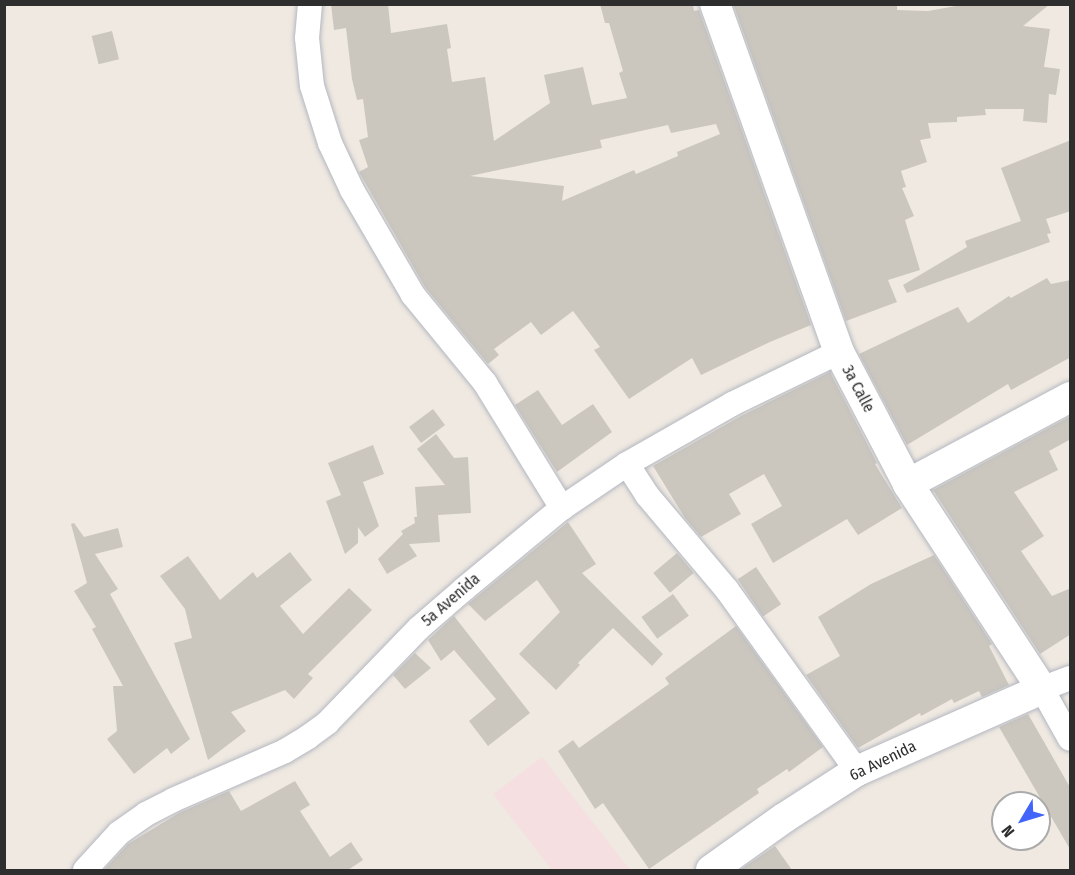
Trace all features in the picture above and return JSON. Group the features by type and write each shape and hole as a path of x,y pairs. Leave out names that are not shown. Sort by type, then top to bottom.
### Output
{"street":[{"path":"310,4 307,38 312,86 330,143 352,190 413,295 485,383 562,508"},
{"name":"3a Calle","path":"715,4 839,352 908,484 1042,689 1071,739"},
{"name":"5a Avenida","path":"85,870 119,833 147,814 173,800 285,751 327,723 419,628 562,508 627,464 732,404 839,352"},
{"path":"908,484 1071,397"},
{"path":"627,464 647,495 727,590 857,771"},
{"name":"6a Avenida","path":"711,870 784,818 857,771 1071,678"}],"shaded area":[{"path":"542,757 630,870 552,870 493,794"}],"building":[{"path":"331,4 388,4 391,33 447,24 451,48 447,49 452,82 485,77 494,141 550,103 544,75 583,67 592,105 627,98 619,73 623,71 609,23 605,23 600,4 693,4 694,11 699,10 811,325 701,375 692,358 629,399 594,350 600,347 573,311 541,335 531,322 494,349 499,355 488,364 425,287 359,172 368,167 359,140 368,137 363,99 357,100 346,28 334,30","holes":["716,124 720,134 677,152 678,156 636,174 634,170 562,201 564,186 470,176 602,148 600,140 668,125 671,133"]},
{"path":"745,4 897,4 897,10 928,11 967,4 1050,4 1023,26 1050,29 1044,67 1060,69 1056,95 1049,94 1047,123 1023,121 1024,109 985,109 986,115 957,117 957,122 928,123 931,138 920,140 927,162 901,171 906,187 902,188 914,216 905,220 920,270 888,280 897,302 846,321 734,6"},
{"path":"112,31 119,59 99,64 92,36"},
{"path":"1071,140 1071,211 1046,219 1051,233 1047,234 1050,242 907,293 903,285 967,247 965,241 1021,221 1001,168"},
{"path":"1047,278 1051,284 1071,280 1071,357 1011,390 1008,384 907,445 859,354 958,307 968,323 1009,296 1011,298"},
{"path":"830,372 877,463 875,464 902,508 858,535 847,519 773,563 751,524 782,506 764,474 729,494 741,514 701,537 685,518 653,466 741,416"},
{"path":"538,390 562,425 593,404 612,432 557,472 515,405"},
{"path":"433,409 445,425 421,443 409,427"},
{"path":"1071,416 1071,439 1049,451 1058,470 1014,492 1044,536 1021,551 1052,596 1071,588 1071,634 1040,654 933,490"},
{"path":"436,434 454,458 468,457 471,513 438,515 440,542 409,544 417,556 387,574 378,559 403,534 401,531 415,523 414,517 417,517 415,487 445,485 417,449"},
{"path":"373,445 384,474 363,482 379,526 365,537 358,527 358,543 345,554 326,501 341,495 328,463"},
{"path":"568,522 596,564 582,573 663,654 652,666 613,628 578,663 580,665 556,690 519,654 560,612 537,580 485,621 468,604"},
{"path":"74,523 84,537 118,528 123,547 95,554 118,589 110,594 190,739 171,754 167,748 134,774 107,739 117,731 113,686 123,686 92,629 96,627 74,591 87,583 71,524"},
{"path":"290,552 312,580 280,606 303,634 349,588 372,610 308,674 313,678 294,699 285,690 231,712 246,731 208,760 174,643 192,638 185,609 160,576 188,556 220,600 253,572 257,578"},
{"path":"677,553 694,573 670,593 653,573"},
{"path":"934,555 992,644 989,646 1009,685 982,697 979,691 954,703 952,699 921,716 920,713 858,748 806,675 840,656 818,617 871,584"},
{"path":"756,567 781,604 763,617 738,579"},
{"path":"673,594 689,616 657,639 641,617"},
{"path":"454,616 530,713 488,746 469,721 496,699 454,650 441,661 428,640"},
{"path":"736,626 823,747 789,772 787,769 757,789 759,793 649,869 603,803 595,809 558,751 573,740 579,748 669,684 665,678"},
{"path":"415,653 431,668 405,689 393,675"},
{"path":"1028,714 1071,789 1071,851 1051,817 1051,791 1036,791 999,727"},
{"path":"295,781 310,805 300,811 330,857 351,842 363,860 348,870 104,870 128,844 179,813 229,791 241,811"},
{"path":"775,846 792,870 740,870"}]}
